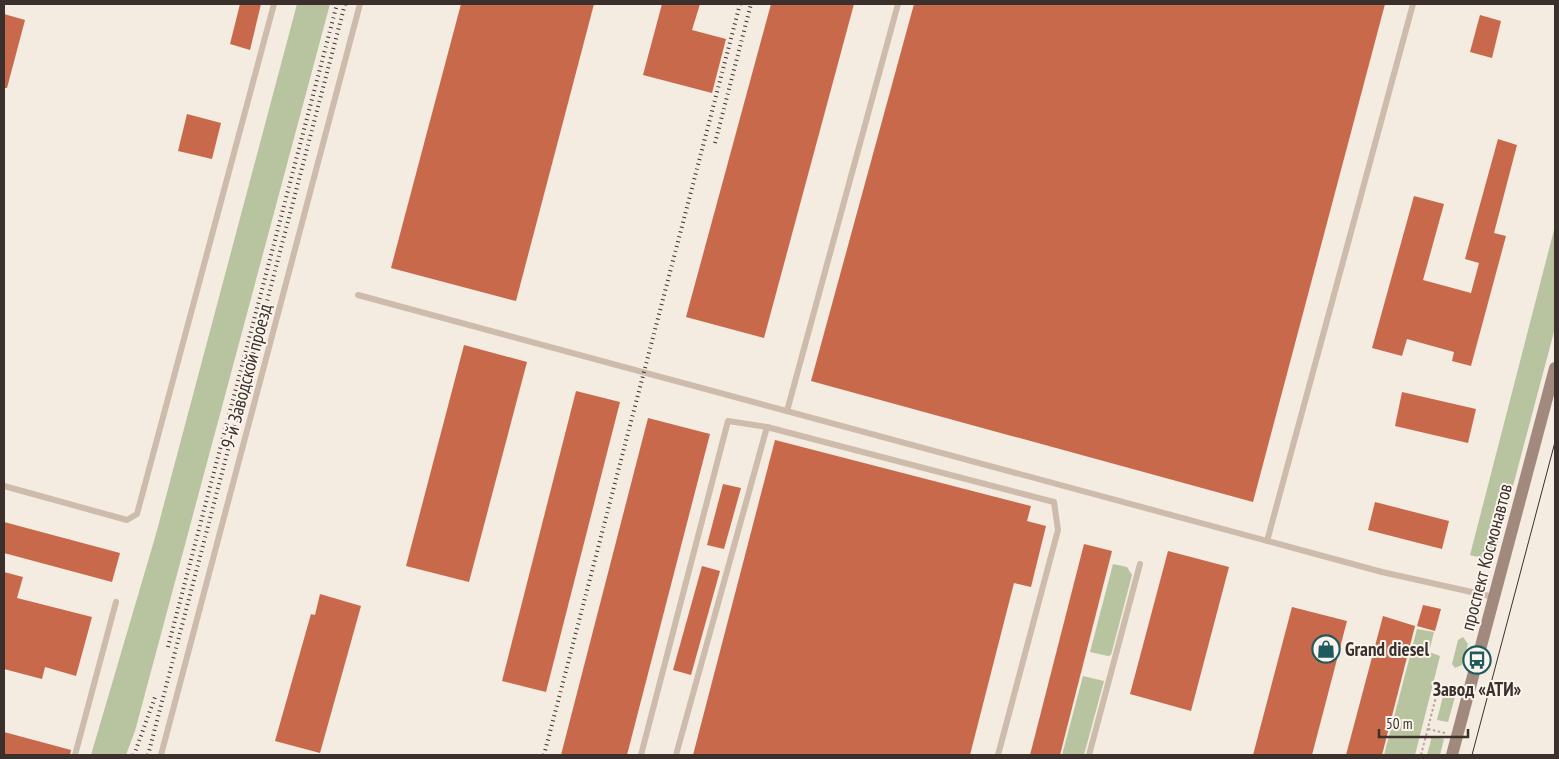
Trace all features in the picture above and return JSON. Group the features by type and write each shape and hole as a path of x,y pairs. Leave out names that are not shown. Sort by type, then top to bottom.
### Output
{"main road":[{"name":"проспект Космонавтов","path":"1452,755 1555,368"}],"lane":[{"path":"4,486 128,520 137,514 274,4"},
{"name":"9-й Заводской проезд","path":"161,755 360,4"},
{"path":"787,411 898,4"},
{"path":"1267,541 1413,4"},
{"path":"358,295 1382,572 1494,596"},
{"path":"641,755 728,421 767,427 1054,502 1058,530 998,755"},
{"path":"676,755 767,427"},
{"path":"1089,755 1140,564"},
{"path":"75,755 116,602"}],"path":[{"path":"1421,755 1439,685"},
{"path":"1428,729 1445,733"}],"green space":[{"path":"297,4 330,4 135,731 126,755 91,755 156,534"},
{"path":"1555,226 1555,328 1493,561 1470,555"},
{"path":"1113,564 1127,567 1132,575 1111,655 1108,656 1090,652"},
{"path":"1417,629 1434,632 1429,652 1440,656 1415,755 1384,755"},
{"path":"1463,637 1468,644 1462,665 1455,668 1452,664 1458,640"},
{"path":"1083,676 1104,681 1084,755 1062,755"},
{"path":"1446,684 1452,686 1456,693 1448,722 1437,720"},
{"path":"1432,736 1444,739 1440,755 1427,755"}],"building":[{"path":"240,4 261,4 250,50 230,44"},
{"path":"461,4 594,4 516,301 391,268"},
{"path":"662,4 700,4 692,30 726,39 712,93 643,75"},
{"path":"771,4 854,4 764,338 686,317"},
{"path":"914,4 1385,4 1253,502 811,381"},
{"path":"4,14 25,20 7,88 4,88"},
{"path":"1480,15 1501,21 1492,58 1470,52"},
{"path":"187,114 221,123 212,159 178,151"},
{"path":"1498,139 1517,145 1494,233 1506,236 1471,366 1452,361 1454,352 1407,339 1402,356 1372,348 1414,196 1444,204 1423,280 1471,293 1479,263 1465,259"},
{"path":"464,345 527,362 469,582 406,566"},
{"path":"576,391 620,402 546,692 502,681"},
{"path":"1402,392 1476,409 1468,443 1395,426"},
{"path":"648,418 710,434 627,755 561,755"},
{"path":"775,440 1031,506 1027,521 1046,526 1031,587 1014,583 970,755 693,755"},
{"path":"723,484 741,488 724,549 707,545"},
{"path":"1375,502 1449,521 1442,549 1368,530"},
{"path":"4,522 120,553 112,582 4,553"},
{"path":"1084,544 1112,551 1060,755 1030,755"},
{"path":"1168,551 1229,567 1191,711 1130,694"},
{"path":"702,566 720,571 691,675 673,670"},
{"path":"4,572 23,577 17,598 92,617 76,676 45,667 42,679 4,669"},
{"path":"320,594 361,606 320,753 275,741 311,614 315,615"},
{"path":"1423,605 1441,609 1435,631 1417,626"},
{"path":"1292,607 1347,621 1312,755 1253,755"},
{"path":"1383,616 1415,626 1382,755 1346,755"},
{"path":"4,732 71,750 70,755 4,755"}],"tram line":[{"path":"1472,755 1555,442"}],"railway":[{"path":"168,647 337,4"},
{"path":"148,755 345,4"},
{"path":"544,755 740,4"},
{"path":"715,143 751,4"},
{"path":"134,755 155,697"}],"place":[{"name":"Grand diesel","path":"1326,649"},
{"name":"Завод «АТИ»","path":"1477,660"}]}
